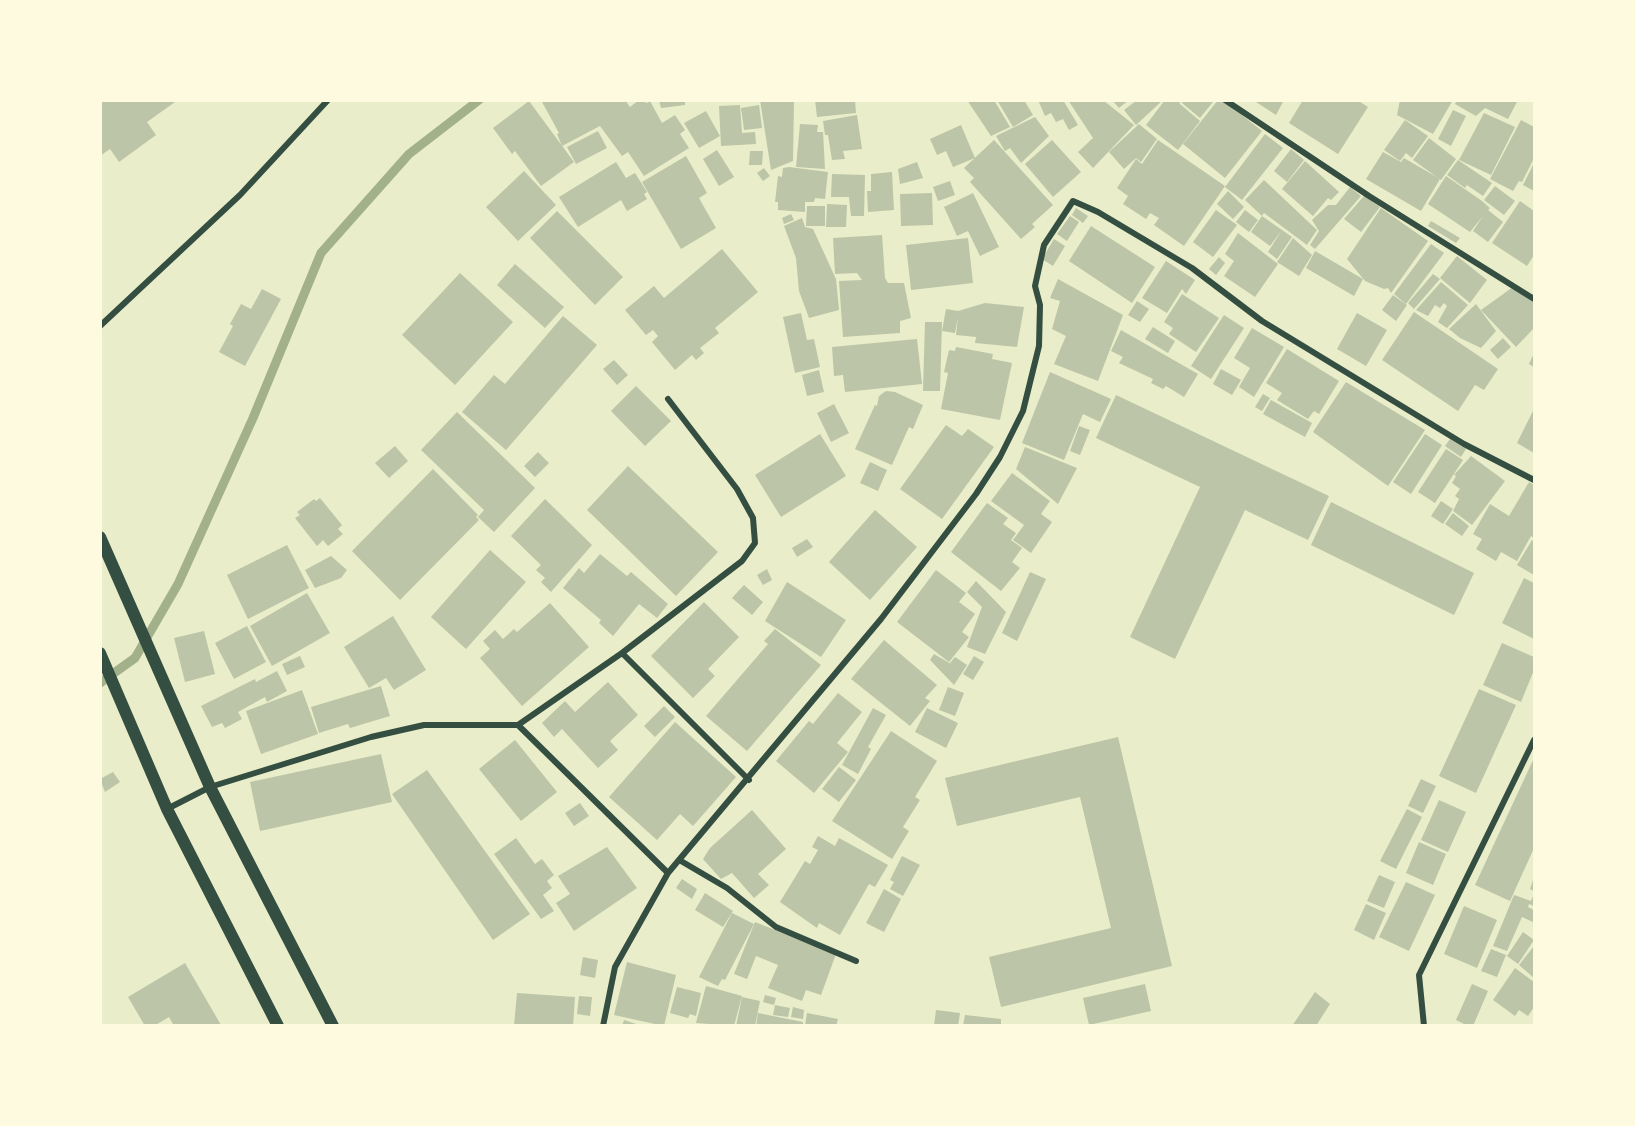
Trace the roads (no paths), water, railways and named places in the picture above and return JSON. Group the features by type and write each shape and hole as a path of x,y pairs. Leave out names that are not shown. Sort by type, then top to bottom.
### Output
{"main road":[{"path":"100,537 210,787 333,1026"},
{"path":"100,653 128,712 167,809 278,1026"}],"street":[{"path":"100,326 240,195 328,100"},
{"path":"1225,100 1369,196 1534,299"},
{"path":"603,1026 615,967 636,926 668,873 681,861 749,780 881,619 976,494 1000,457 1023,411 1039,346 1040,305 1035,286 1044,245 1073,201 1098,212 1192,268 1262,321 1454,438 1534,480"},
{"path":"167,809 210,787 371,737 424,725 518,725 622,653 742,561 755,543 753,518 737,489 668,399"},
{"path":"622,653 749,780"},
{"path":"518,725 668,873"},
{"path":"1424,1026 1419,975 1534,740"},
{"path":"681,861 727,888 776,927 856,961"}],"waterway":[{"path":"100,683 135,658 178,584 253,418 321,253 409,154 479,100"}]}
